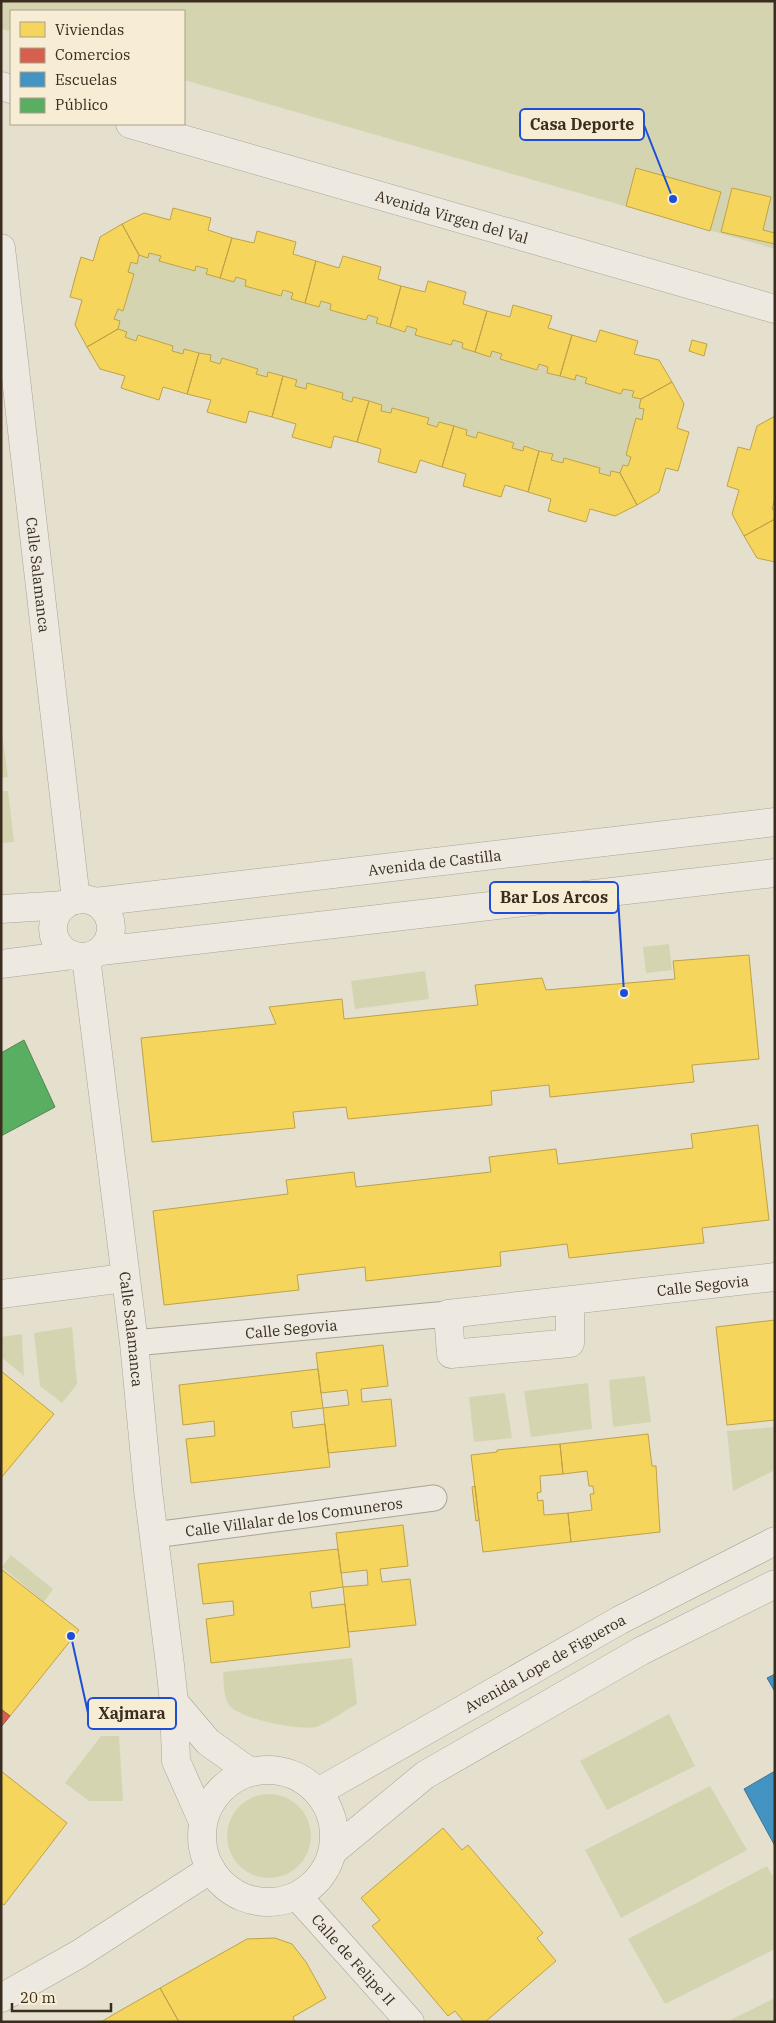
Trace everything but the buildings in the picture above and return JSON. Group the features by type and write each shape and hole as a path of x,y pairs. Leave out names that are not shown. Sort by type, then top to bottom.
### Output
{"street":[{"name":"Avenida Virgen del Val","path":"133,125 775,309"},
{"name":"Calle Salamanca","path":"2,252 79,902"},
{"name":"Avenida de Castilla","path":"1,909 79,902 775,822"},
{"path":"1,964 775,873"},
{"path":"79,902 106,913 110,920 110,937 86,954 59,946 53,932 55,917 79,902"},
{"name":"Calle Salamanca","path":"86,954 124,1278 134,1342 174,1702 176,1761 203,1822"},
{"name":"Calle Segovia","path":"134,1342 448,1314 775,1277"},
{"path":"1,1294 124,1278"},
{"path":"448,1314 451,1354 570,1343 570,1301"},
{"name":"Calle Villalar de los Comuneros","path":"154,1535 434,1498"},
{"name":"Avenida Lope de Figueroa","path":"318,1792 620,1620 775,1541"},
{"path":"333,1852 425,1775 641,1651 775,1584"},
{"path":"174,1702 208,1742 250,1772"},
{"path":"268,1769 287,1772 304,1780 318,1792 330,1810 335,1831 333,1852 326,1870 313,1885 297,1896 278,1902 259,1901 240,1896 223,1884 211,1869 202,1838 203,1822 209,1805 220,1790 234,1779 250,1772 268,1769"},
{"path":"1,1998 79,1954 211,1869"},
{"name":"Calle de Felipe II","path":"297,1896 410,2022"}],"green space":[{"path":"1,1 775,1 775,249 185,80 185,10 10,10 10,31 1,29"},
{"path":"149,253 161,256 159,261 195,271 196,266 208,269 206,274 234,282 236,277 246,280 245,286 293,293 292,299 319,307 321,301 331,304 330,310 366,320 368,315 378,318 377,323 405,332 407,326 417,329 416,335 451,345 453,340 463,343 462,348 490,356 492,351 502,354 501,359 536,370 539,364 548,367 547,373 574,380 576,375 587,378 586,383 621,394 623,389 634,391 632,397 641,399 639,408 644,409 642,420 636,419 626,455 631,457 628,466 623,465 620,473 611,471 610,476 599,473 600,468 564,458 563,463 551,460 553,454 524,446 523,451 512,448 513,443 478,432 476,438 466,435 467,430 439,422 437,427 427,424 428,418 392,408 391,413 381,411 382,405 354,397 352,402 342,399 343,393 307,383 306,389 295,386 296,380 269,372 267,377 256,374 258,369 222,358 220,364 210,361 211,355 185,349 183,354 172,351 173,346 138,335 136,341 125,337 127,332 118,329 120,321 114,319 118,309 123,311 134,275 128,272 131,262 137,264 139,255 148,258"},
{"path":"1,726 8,777 1,778"},
{"path":"1,791 8,791 14,842 1,843"},
{"path":"669,944 672,970 646,973 643,947"},
{"path":"425,971 429,999 355,1009 351,981"},
{"path":"72,1327 77,1384 62,1403 40,1386 34,1333"},
{"path":"22,1334 24,1376 1,1357 1,1337"},
{"path":"645,1376 651,1422 613,1427 609,1380"},
{"path":"588,1383 592,1429 531,1437 524,1391"},
{"path":"505,1393 512,1438 474,1442 469,1397"},
{"path":"775,1427 775,1470 733,1491 727,1431"},
{"path":"11,1555 53,1589 44,1602 2,1567"},
{"path":"352,1658 357,1704 316,1727 284,1726 257,1719 236,1711 230,1706 226,1698 223,1672"},
{"path":"669,1714 695,1766 607,1810 580,1761"},
{"path":"101,1736 119,1736 123,1801 89,1801 65,1783"},
{"path":"710,1786 747,1850 621,1918 585,1850"},
{"path":"269,1794 285,1797 299,1806 308,1820 311,1836 308,1852 299,1866 285,1875 269,1878 253,1875 239,1866 230,1852 227,1836 230,1820 239,1806 253,1797"},
{"path":"767,1866 775,1880 775,1949 665,2004 628,1939"},
{"path":"775,1998 775,2022 726,2022"}],"place":[{"name":"Casa Deporte","path":"673,199"},
{"name":"Bar Los Arcos","path":"624,993"},
{"name":"Xajmara","path":"71,1636"}]}
